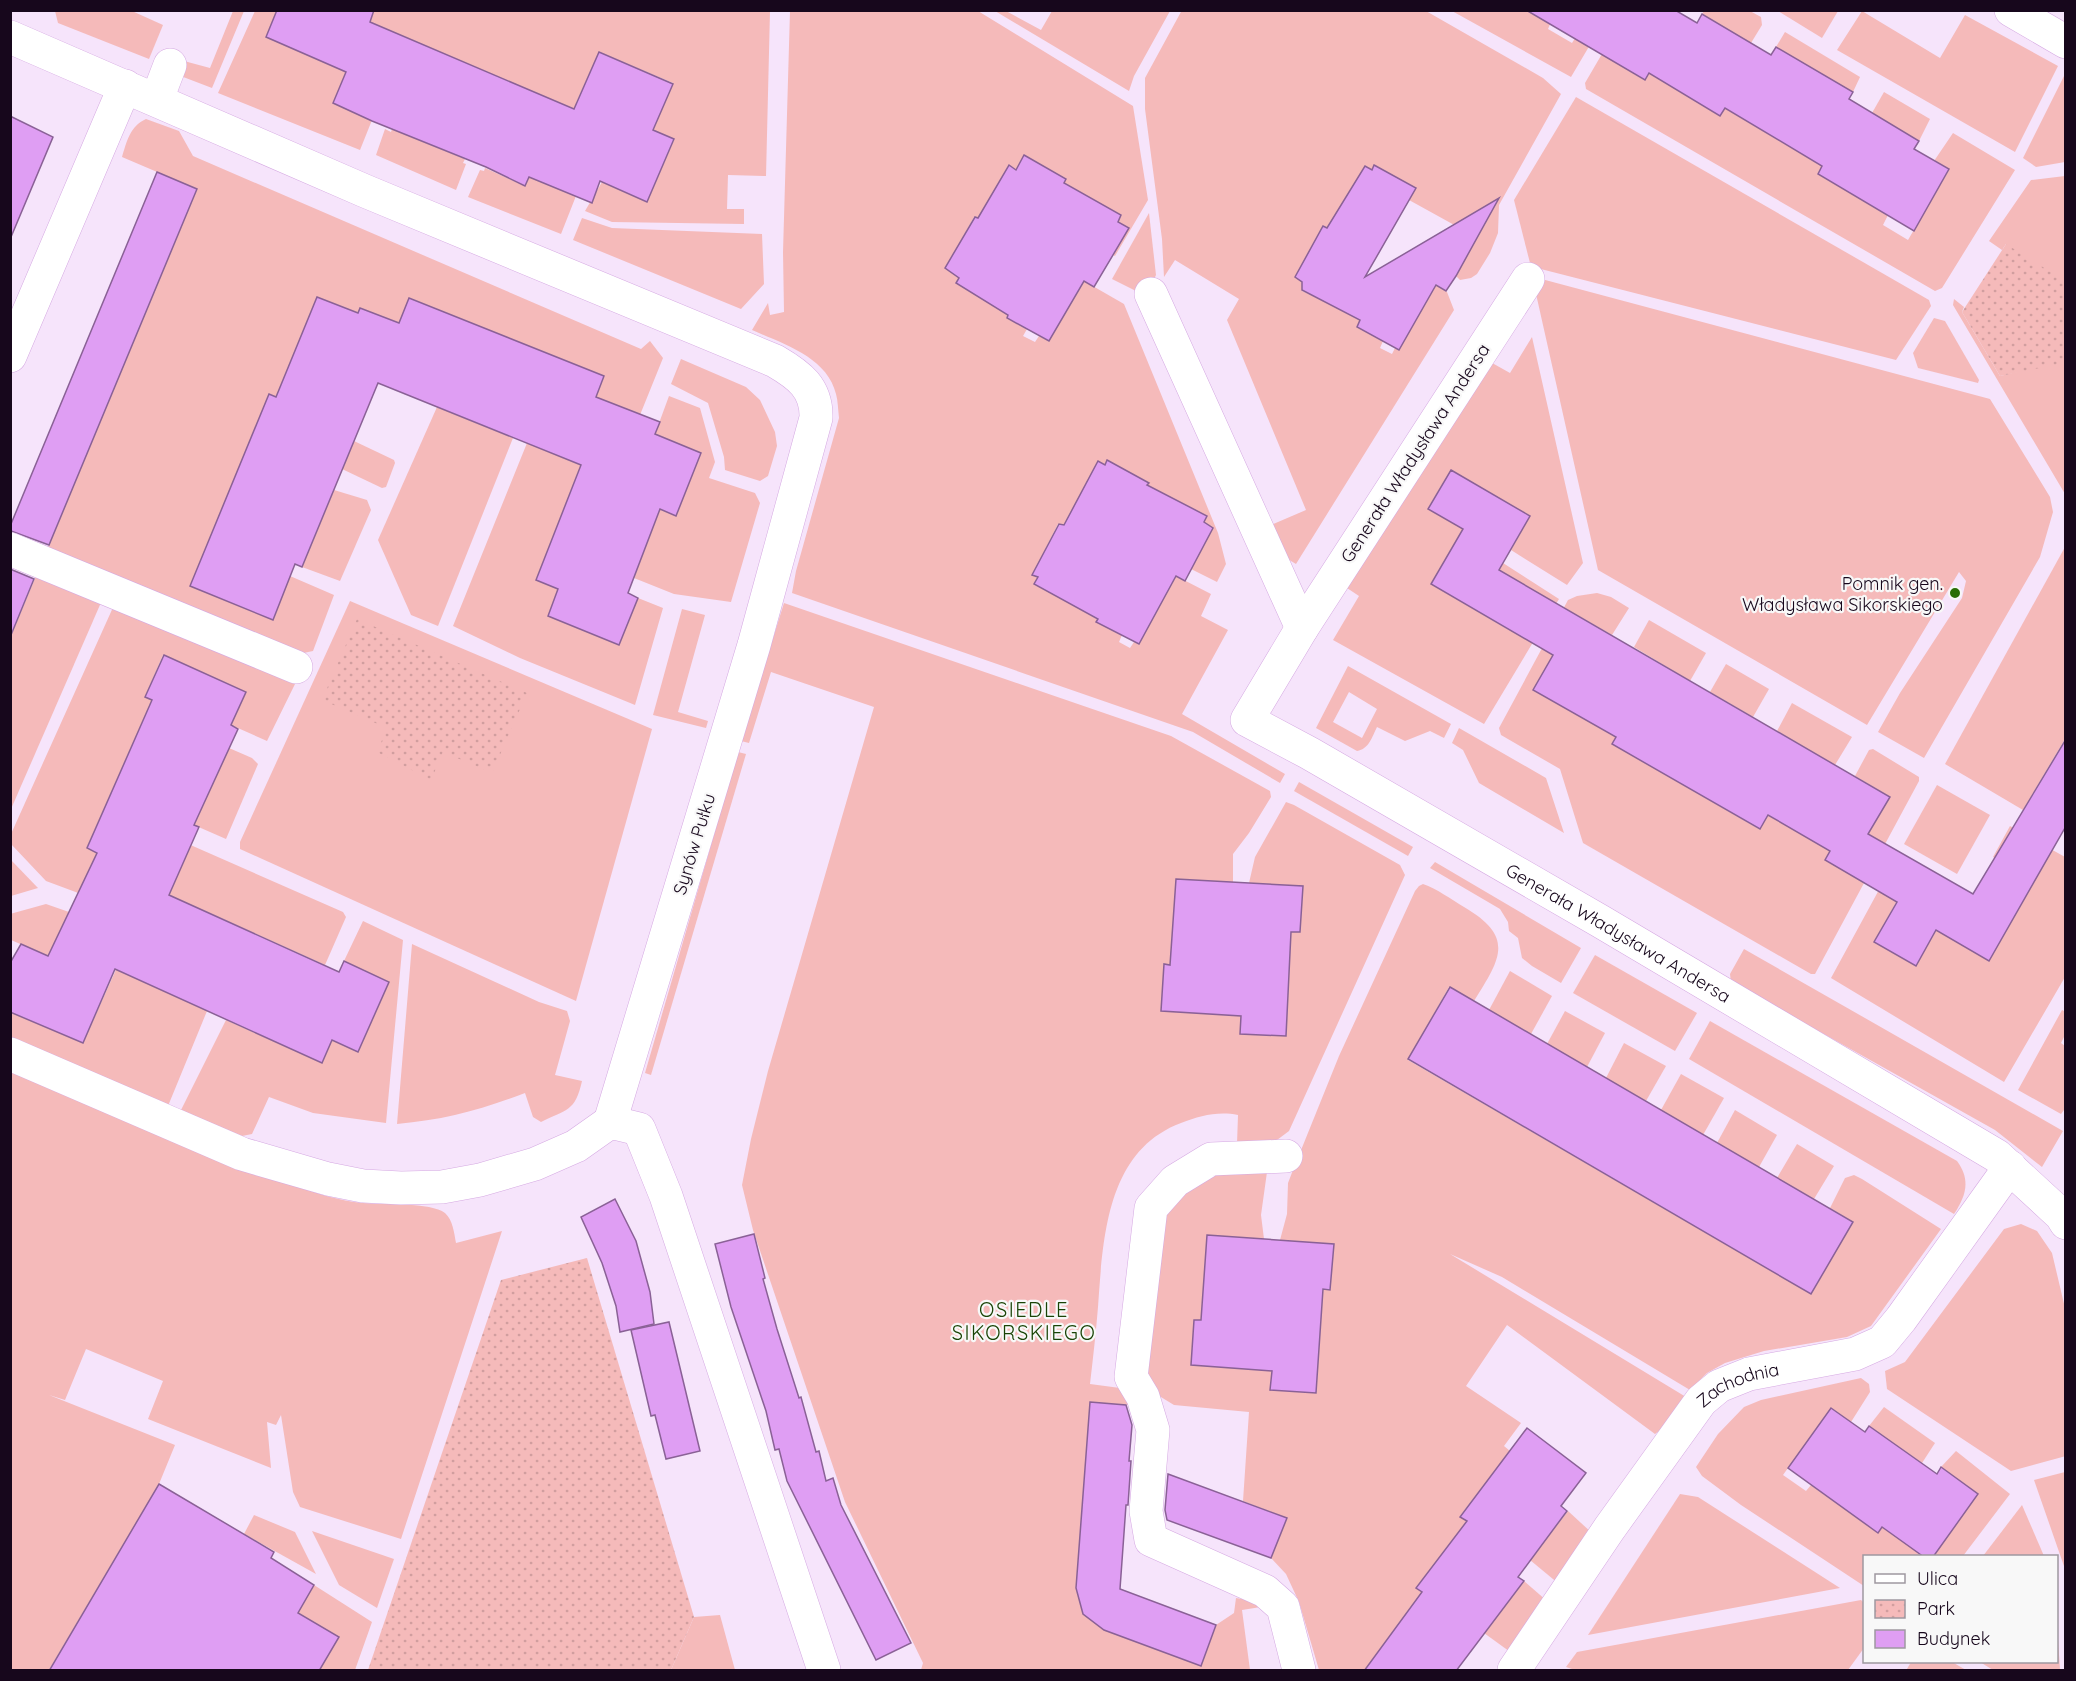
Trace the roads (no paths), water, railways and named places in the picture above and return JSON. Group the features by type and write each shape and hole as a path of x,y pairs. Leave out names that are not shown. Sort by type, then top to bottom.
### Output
{"street":[{"path":"2011,10 2066,42"},
{"name":"Synów Pułku","path":"10,37 365,190 775,361 793,371 815,399 816,418 622,1115"},
{"path":"157,99 170,65"},
{"path":"10,356 125,86"},
{"name":"Generała Władysława Andersa","path":"1528,279 1302,628 1246,720 1309,753 1600,921 1997,1156 2066,1222"},
{"path":"1151,294 1302,628"},
{"path":"10,549 296,667"},
{"path":"10,1054 242,1154 296,1171 363,1186 442,1187 480,1180 535,1164 576,1146 622,1115 666,1196 824,1671"},
{"path":"1286,1156 1211,1159 1175,1180 1151,1208 1131,1377 1143,1396 1153,1430 1146,1512 1151,1539 1265,1591 1283,1606 1299,1671"},
{"name":"Zachodnia","path":"1514,1671 1609,1529 1701,1401 1719,1386 1739,1377 1855,1354 1882,1342 2010,1167"}],"place":[{"name":"Pomnik gen. Władysława Sikorskiego","path":"1955,593"}],"district":[{"name":"OSIEDLE SIKORSKIEGO","path":"1024,1320"}]}
